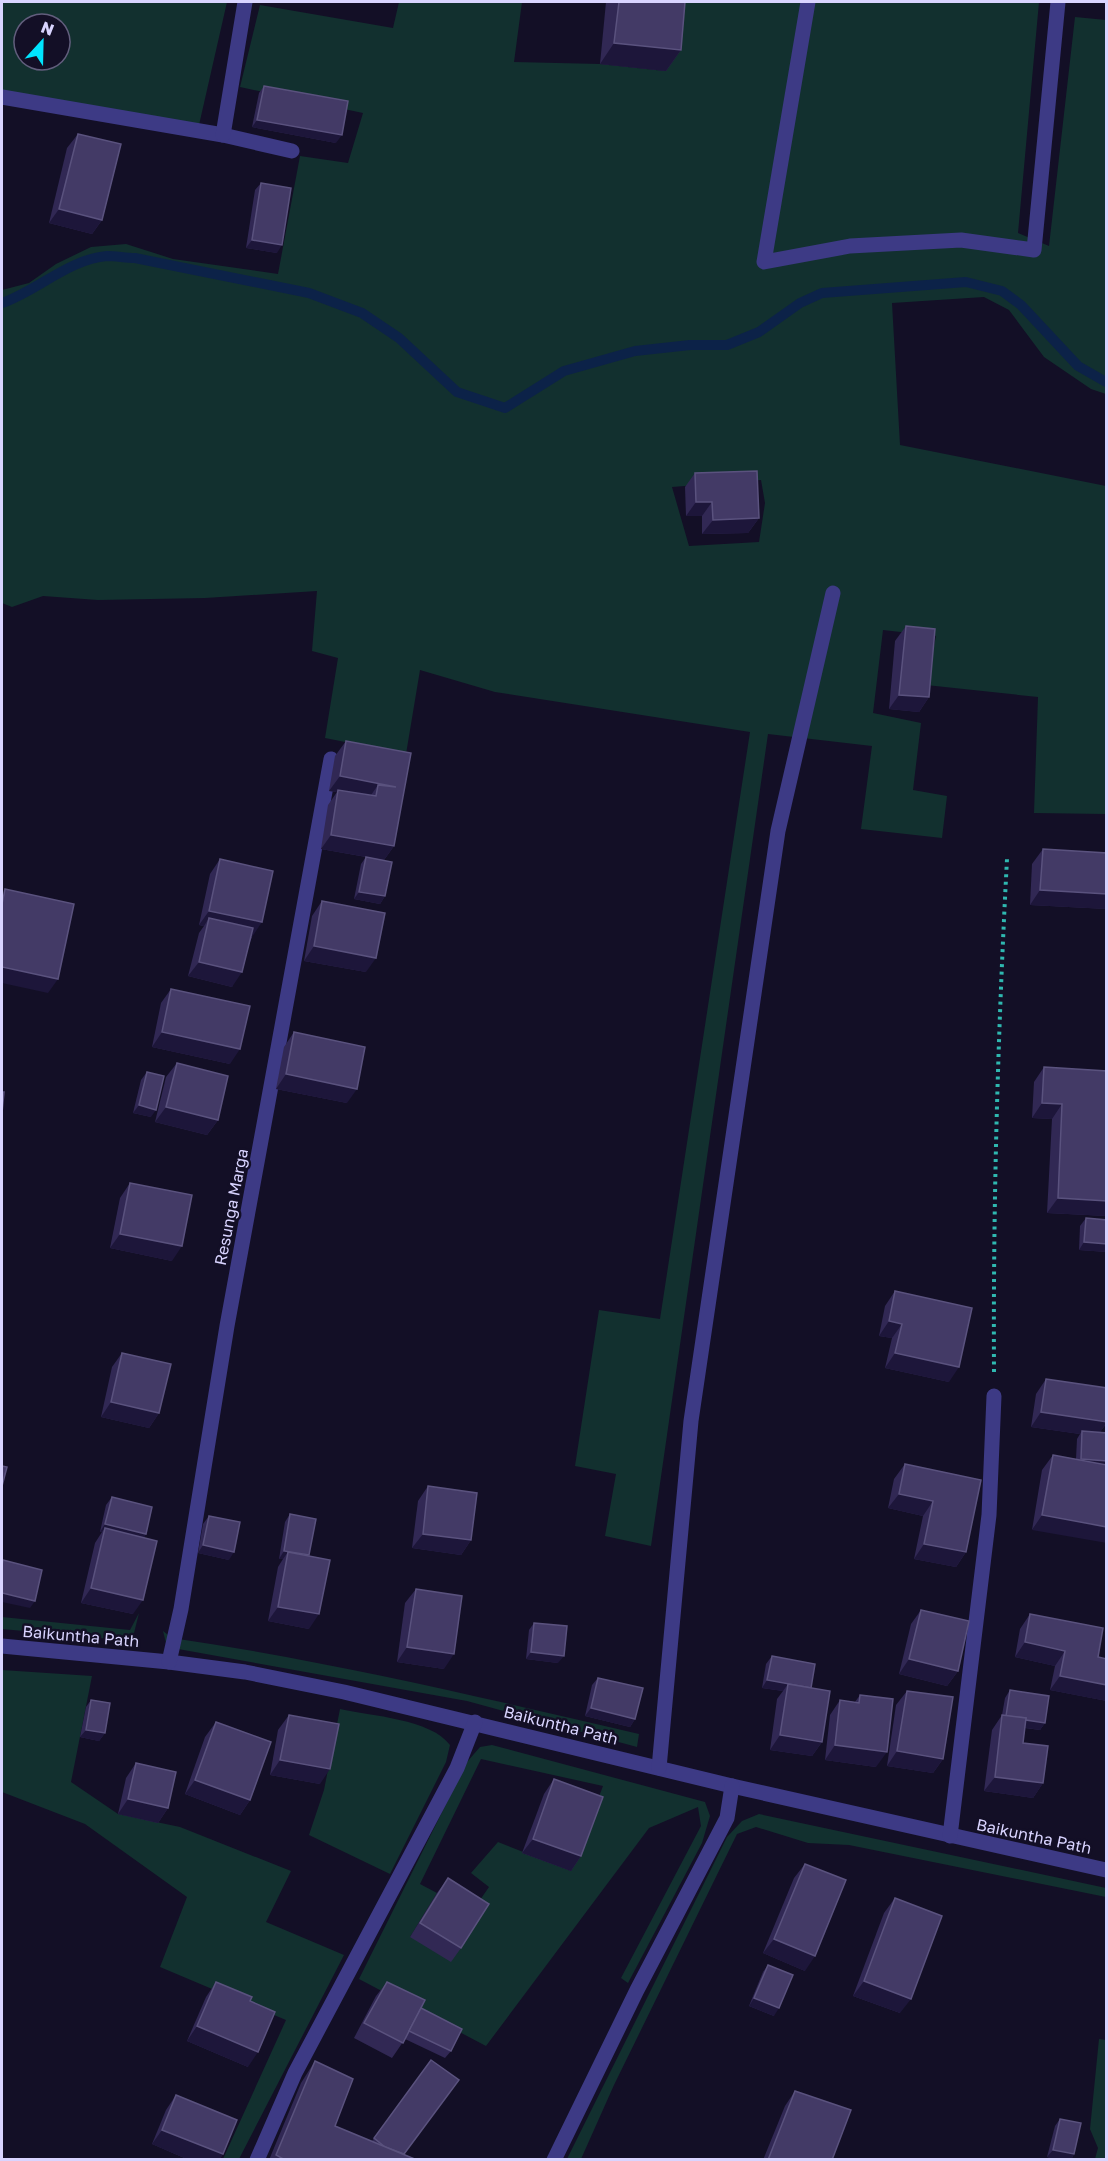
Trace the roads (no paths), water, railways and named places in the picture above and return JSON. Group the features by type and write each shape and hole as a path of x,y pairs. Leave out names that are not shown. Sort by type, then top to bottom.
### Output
{"street":[{"path":"223,135 245,2"},
{"path":"808,2 764,262 850,246 961,240 1034,250 1058,2"},
{"path":"2,98 223,135 292,151"},
{"path":"659,1768 691,1421 776,843 833,593"},
{"name":"Resunga Marga","path":"169,1662 181,1609 227,1326 331,759"},
{"path":"951,1836 989,1515 994,1396"},
{"name":"Baikuntha Path","path":"2,1646 169,1662 245,1672 475,1722 732,1786 1107,1870"},
{"path":"257,2160 295,2073 457,1768 475,1722"},
{"path":"554,2160 637,1990 727,1818 732,1786"}],"waterway":[{"path":"2,303 79,263 107,256 135,258 309,293 362,313 399,338 457,392 505,408 564,371 635,351 690,345 727,345 759,332 800,303 822,293 966,282 1002,291 1021,305 1078,366 1106,382"}]}
